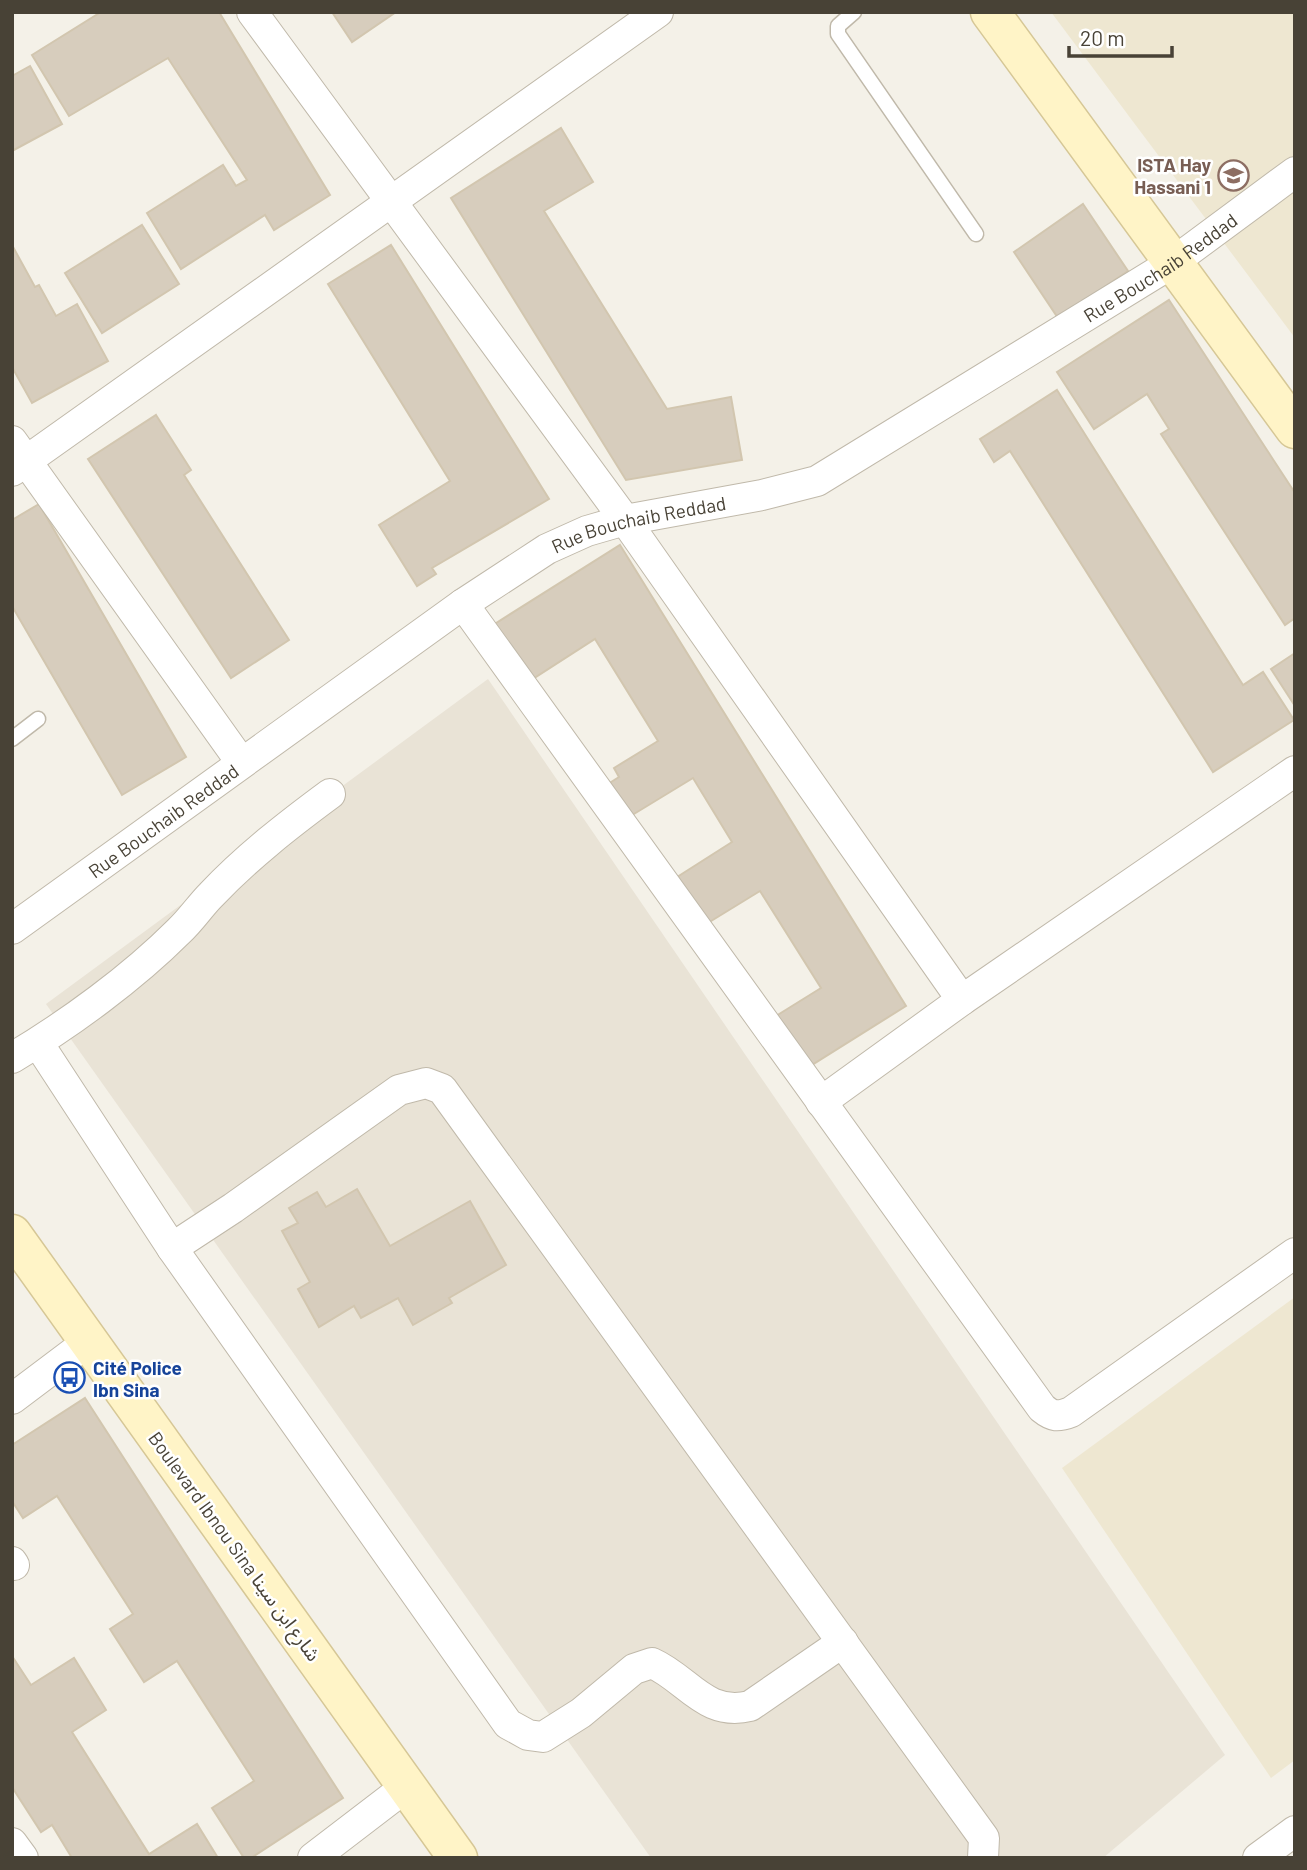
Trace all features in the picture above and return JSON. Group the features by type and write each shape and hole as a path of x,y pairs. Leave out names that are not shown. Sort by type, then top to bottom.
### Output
{"main road":[{"path":"990,12 1295,429"},
{"name":"Boulevard Ibnou Sina شارع ابن سينا","path":"12,1234 458,1858"}],"street":[{"path":"252,12 625,520 962,1000"},
{"path":"241,762 17,458 391,204 658,12"},
{"name":"Rue Bouchaib Reddad","path":"12,929 463,604 547,550 587,531 625,520 762,495 817,481 1172,263 1295,172"},
{"path":"463,604 1042,1408 1049,1414 1059,1417 1071,1412 1295,1253"},
{"path":"821,1102 962,1000 1295,771"},
{"path":"12,1058 38,1043 135,971 180,931 238,868 330,794"},
{"path":"38,1043 172,1248 508,1724 528,1735 542,1737 580,1713 634,1669 652,1662 669,1670 691,1691 717,1706 734,1710 750,1706 843,1642"},
{"path":"172,1248 233,1209 399,1090 426,1083 442,1089 984,1838 983,1858"},
{"path":"12,1399 89,1341"},
{"path":"313,1858 407,1786"},
{"path":"1258,1858 1295,1831"},
{"path":"12,1843 23,1858"}],"lane":[{"path":"854,12 838,26 838,34 976,234"},
{"path":"12,739 38,719"}],"shaded area":[{"name":"ISTA Hay Hassani 1","path":"1051,12 1295,12 1295,338"},
{"path":"488,679 1225,1755 1103,1858 651,1858 46,1004"},
{"path":"1295,1297 1295,1760 1271,1778 1062,1468"}],"building":[{"path":"101,12 219,12 330,195 274,230 265,215 181,269 147,213 223,165 236,186 247,180 168,58 69,116 32,55"},
{"path":"332,12 396,12 352,42"},
{"path":"30,66 62,124 12,151 12,76"},
{"path":"561,128 593,182 544,211 667,409 731,397 742,460 626,480 451,198"},
{"path":"1083,204 1128,271 1058,318 1014,252"},
{"path":"142,225 179,284 102,333 65,273"},
{"path":"12,245 35,287 39,285 56,316 77,304 108,361 32,403 12,367"},
{"path":"391,245 549,499 432,568 436,574 417,586 379,525 450,481 328,284"},
{"path":"1169,300 1295,493 1295,618 1285,625 1161,434 1169,429 1147,394 1094,429 1057,372"},
{"path":"1057,390 1243,685 1263,672 1294,720 1213,772 1010,451 994,462 980,439"},
{"path":"156,415 191,470 184,475 289,640 231,678 88,459"},
{"path":"39,504 186,757 122,795 12,606 12,520"},
{"path":"620,545 906,1006 807,1068 776,1016 821,988 760,891 703,926 674,879 732,842 693,778 629,817 608,784 619,777 614,768 658,741 595,639 528,682 493,625"},
{"path":"1295,653 1295,706 1271,669"},
{"path":"357,1189 390,1246 470,1201 506,1265 449,1298 452,1303 413,1325 398,1298 361,1318 354,1306 319,1327 298,1289 310,1282 282,1231 298,1223 289,1208 317,1192 326,1207"},
{"path":"85,1398 343,1798 251,1858 244,1858 212,1808 254,1781 177,1661 144,1682 110,1629 133,1614 57,1496 23,1518 12,1501 12,1445"},
{"path":"12,1656 31,1685 74,1658 106,1710 72,1732 149,1854 197,1824 218,1858 72,1858 52,1825 41,1832 12,1787"}],"place":[{"name":"ISTA Hay Hassani 1","path":"1234,175"},
{"name":"Cité Police Ibn Sina","path":"70,1378"}]}
